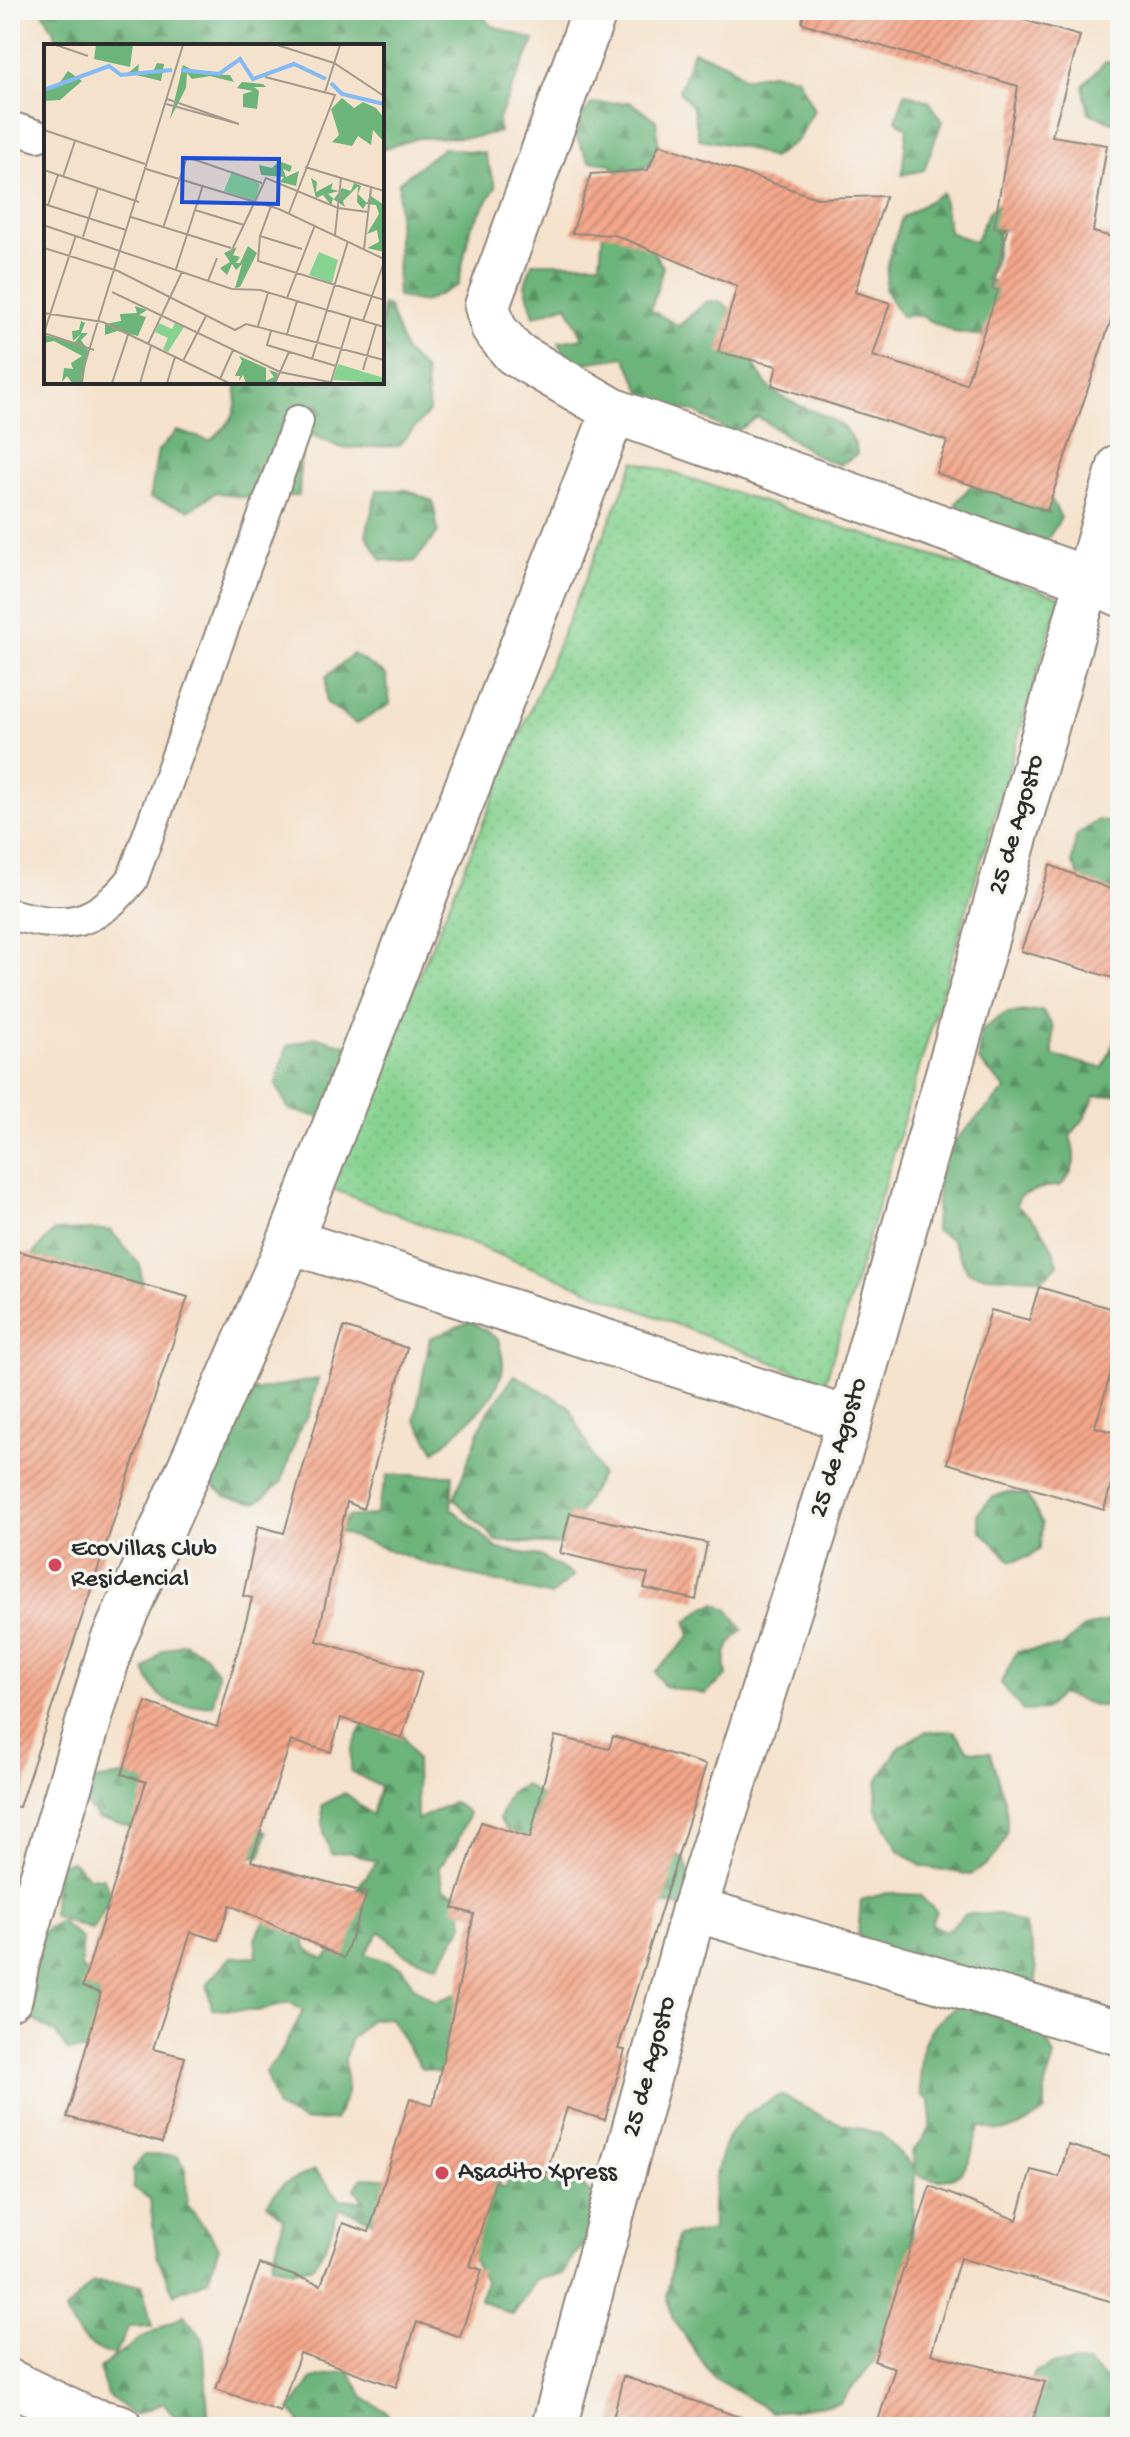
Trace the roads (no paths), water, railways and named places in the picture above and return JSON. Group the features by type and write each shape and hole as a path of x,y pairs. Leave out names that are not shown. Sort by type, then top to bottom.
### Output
{"street":[{"path":"595,10 487,306 494,329 514,353 614,411 1104,587"},
{"path":"10,1998 16,1966 112,1643 290,1241 614,411"},
{"name":"25 de Agosto","path":"554,2427 694,1909 850,1420 1104,587 1120,466"},
{"path":"290,1241 850,1420"},
{"path":"694,1909 1120,2033"},
{"path":"10,2382 84,2418 120,2427"}],"lane":[{"path":"10,914 63,926 95,915 116,900 132,880 298,421"}],"place":[{"name":"EcoVillas Club Residencial","path":"55,1565"},
{"name":"Asadito Xpress","path":"442,2173"}]}
